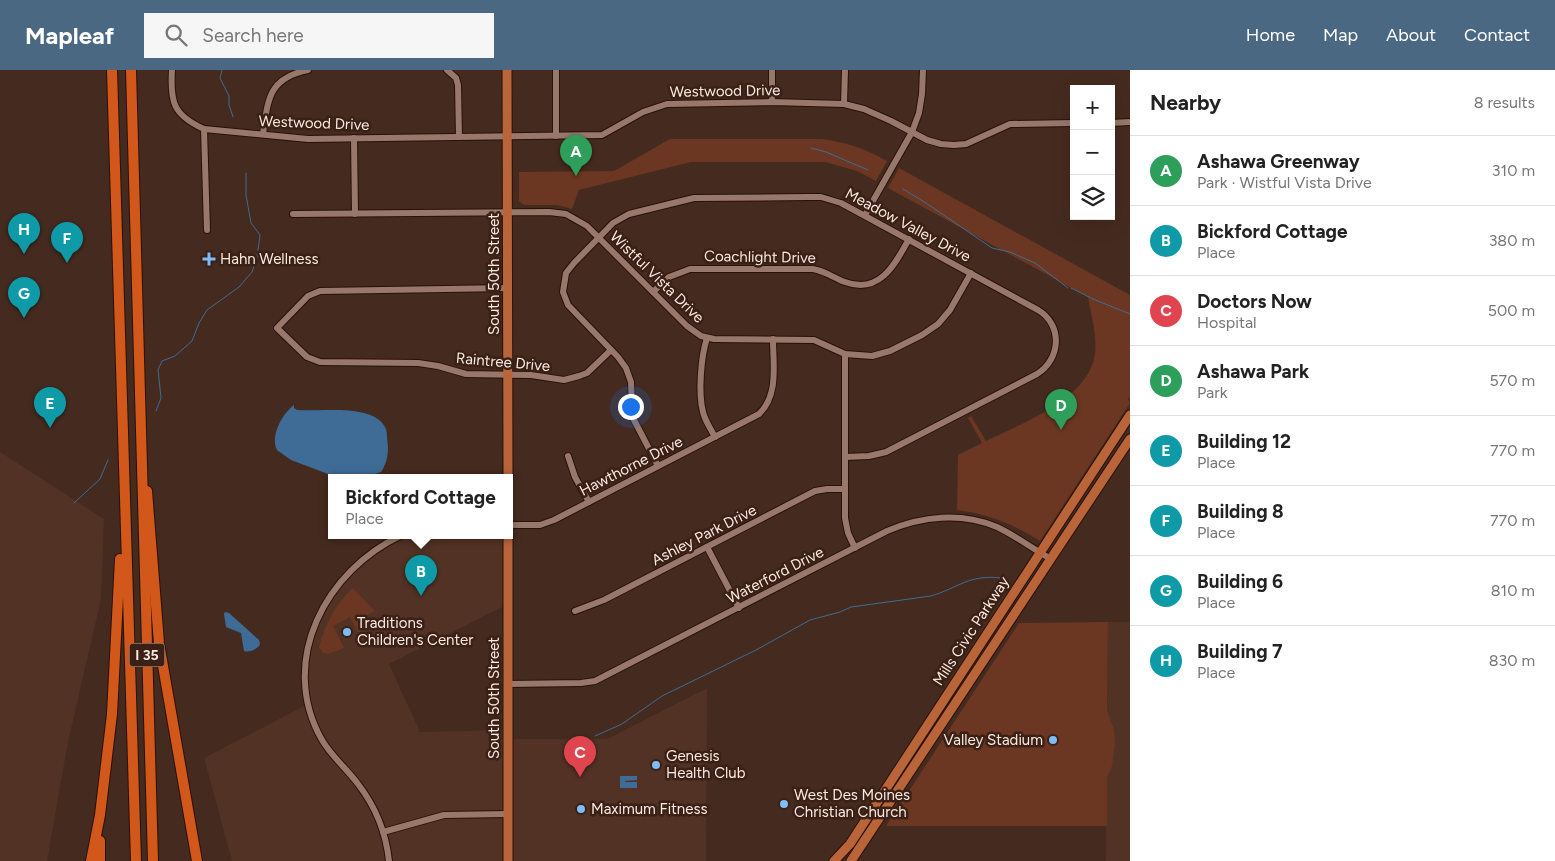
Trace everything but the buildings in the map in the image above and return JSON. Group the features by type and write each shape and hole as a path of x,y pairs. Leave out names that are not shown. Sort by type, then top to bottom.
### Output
{"highway":[{"name":"I 35","path":"112,70 136,861"},
{"name":"I 35","path":"130,70 153,861"},
{"path":"140,448 148,498 159,643 197,861"},
{"path":"91,861 100,815 114,697 121,540 125,518"},
{"path":"100,815 100,861"},
{"path":"192,835 192,861"}],"main road":[{"name":"South 50th Street","path":"507,70 508,474"},
{"name":"Mills Civic Parkway","path":"836,860 850,844 1130,415"},
{"name":"Mills Civic Parkway","path":"851,861 1130,439"},
{"name":"South 50th Street","path":"508,539 508,861"}],"street":[{"name":"Westwood Drive","path":"172,70 171,90 174,102 182,115 193,124 204,129 308,138 602,135 643,112 667,104 772,102 844,104 864,109 926,140 954,145 966,144 1010,124 1070,123"},
{"path":"263,134 268,100 274,88 289,76 308,70"},
{"path":"447,70 454,75 458,85 460,136"},
{"path":"556,70 556,136"},
{"path":"772,70 772,102"},
{"path":"844,104 845,70"},
{"path":"865,215 912,132 919,113 923,70"},
{"path":"1115,122 1130,122"},
{"path":"204,129 207,230"},
{"path":"354,138 356,214"},
{"name":"Meadow Valley Drive","path":"658,466 634,420 629,375 622,361 572,311 563,292 564,279 570,267 614,223 624,216 694,198 821,198 841,203 1041,311 1050,322 1056,335 1056,348 1051,361 1042,371 886,452 869,456 845,457"},
{"name":"Wistful Vista Drive","path":"293,214 549,212 566,214 580,221 599,238 687,326 707,338 720,340 814,340 845,354 863,356 881,354 895,349 930,330 950,310 971,273"},
{"name":"Coachlight Drive","path":"653,292 676,273 698,268 813,269 828,273 848,284 870,284 888,273 909,239"},
{"name":"Raintree Drive","path":"508,288 320,290 308,296 277,328 307,357 320,362 418,363 438,366 466,374 531,375 556,379 572,379 587,373 611,350"},
{"path":"707,338 702,356 702,403 704,414 715,437"},
{"name":"Hawthorne Drive","path":"513,525 548,523 759,414 768,403 773,391 773,340"},
{"path":"845,354 846,526 855,548"},
{"path":"568,456 589,502"},
{"name":"Ashley Park Drive","path":"576,611 599,603 815,491 845,489"},
{"name":"Waterford Drive","path":"508,684 595,681 855,548 905,524 924,519 947,518 986,523 1009,534 1051,559"},
{"path":"389,861 383,832 366,795 322,740 312,716 306,692 305,663 312,632 326,602 353,570 378,548 395,539"},
{"path":"707,547 739,608"},
{"path":"383,832 444,815 508,814"}],"shaded area":[{"path":"670,139 822,139 856,147 887,161 876,181 857,171 825,162 691,162 579,190 572,209 557,205 524,205 519,201 519,172 614,171"},
{"path":"899,168 1130,295 1130,397 1128,399 1130,403 1040,541 1000,521 979,514 957,510 958,455 982,443 968,418 971,416 986,441 1052,408 1081,384 1090,369 1095,353 1094,332 1088,297 888,188"},
{"path":"0,452 104,519 101,599 68,742 47,861 0,861"},
{"path":"396,539 508,539 508,604 389,664 420,732 508,730 508,739 607,739 707,688 706,861 232,861 204,758 308,704 305,663 318,617 353,569"},
{"path":"353,588 375,611 358,620 366,636 362,639 350,617 333,626 344,648 328,654 323,653 319,647 324,631 336,608"},
{"path":"1108,622 1130,622 1130,861 1106,861"},
{"path":"1108,622 1107,710 1114,730 1115,744 1112,766 1107,778 1107,826 886,826 1019,623"}],"water":[{"path":"294,405 294,408 297,410 345,410 369,414 379,419 386,430 388,447 387,460 381,472 375,474 328,474 291,460 277,450 275,444 278,426"},
{"path":"225,612 229,613 259,640 260,644 257,647 251,651 244,651 241,633 226,627"},
{"path":"620,776 637,776 637,780 625,782 637,782 637,788 620,788"}],"waterway":[{"path":"222,70 220,78 229,96 229,105 233,117"},
{"path":"811,148 826,152 868,170"},
{"path":"156,411 161,398 158,370 162,361 175,356 192,341 199,323 207,310 239,287 252,272 257,257 260,235 251,223 246,195 246,173"},
{"path":"903,189 992,248 1010,252 1035,263 1068,288"},
{"path":"1071,288 1130,314"},
{"path":"74,503 100,479 108,460"},
{"path":"595,736 622,724 662,696 756,650 810,620 851,607 931,596 964,582 980,578 1001,578"}],"place":[{"name":"Ashawa Greenway","path":"576,176"},
{"name":"Building 7","path":"24,254"},
{"name":"Hahn Wellness","path":"209,259"},
{"name":"Building 8","path":"67,263"},
{"name":"Building 6","path":"24,318"},
{"name":"Building 12","path":"50,428"},
{"name":"Ashawa Park","path":"1061,430"},
{"name":"Bickford Cottage","path":"421,596"},
{"name":"Traditions Children's Center","path":"347,632"},
{"name":"Valley Stadium","path":"1053,740"},
{"name":"Genesis Health Club","path":"656,765"},
{"name":"Doctors Now","path":"580,777"},
{"name":"West Des Moines Christian Church","path":"784,804"},
{"name":"Maximum Fitness","path":"581,809"}]}
